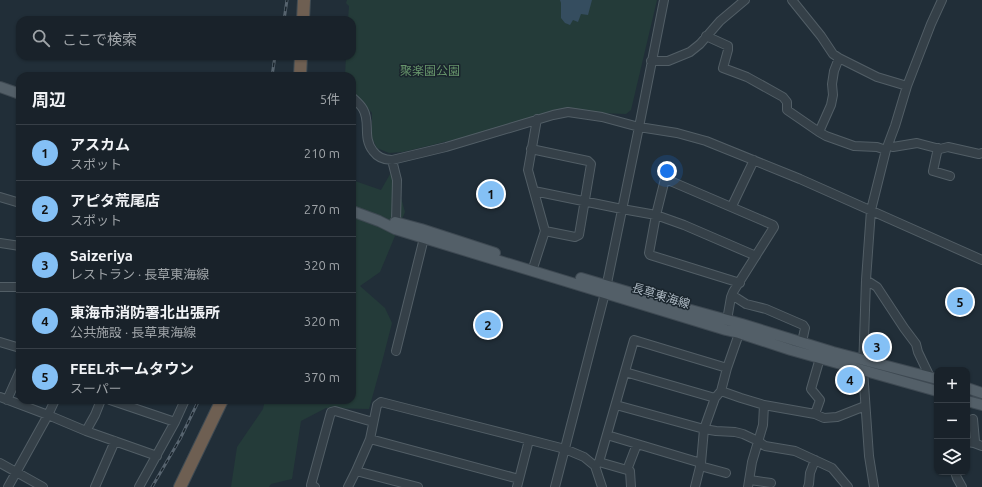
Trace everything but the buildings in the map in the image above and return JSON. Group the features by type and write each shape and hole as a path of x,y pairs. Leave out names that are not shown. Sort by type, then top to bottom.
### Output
{"highway":[{"path":"303,16 304,0"},
{"path":"300,72 301,60"},
{"path":"180,487 220,404"}],"main road":[{"path":"0,87 16,93"},
{"name":"長草東海線","path":"356,212 395,229 424,238 606,289 728,320 740,328 791,350 820,358 934,378"},
{"name":"長草東海線","path":"379,221 396,222 420,229 534,265 726,330 740,328 802,342 913,385 934,390"},
{"path":"970,389 982,393"},
{"path":"970,402 982,405"}],"street":[{"path":"555,487 606,289 664,0"},
{"path":"651,61 668,61 690,52 700,44 720,21 745,0"},
{"path":"792,0 821,36 833,54 877,77 907,86"},
{"path":"874,487 869,456 863,365 866,280 871,210 887,148 907,86 930,24 942,0"},
{"path":"706,36 728,46 723,68 747,77 783,97 787,102 787,110 819,132 854,146 887,148 917,143 940,149 948,147 982,154"},
{"path":"819,132 831,105 834,71 839,58"},
{"path":"356,101 364,109 368,144 378,156 385,160 392,160 446,148 537,119 568,112 602,117 639,127 677,133 701,139 800,179 982,260"},
{"path":"534,265 545,231 528,170 537,119"},
{"path":"938,148 933,171 950,176"},
{"path":"531,149 588,161 591,164 579,235 575,237 545,231"},
{"path":"392,160 397,180 396,222"},
{"path":"732,206 754,160"},
{"path":"728,320 732,295 774,227 773,225 732,206 665,179 649,253 740,282"},
{"path":"534,191 656,215 684,225 756,256"},
{"path":"0,197 16,202"},
{"path":"396,351 424,238"},
{"path":"0,243 16,245"},
{"path":"866,280 877,287 916,344 918,352 934,378"},
{"path":"0,287 16,287"},
{"path":"732,295 746,304 766,309 803,325 805,328 802,342"},
{"path":"695,487 701,464 704,428 715,398 721,390 740,328"},
{"path":"602,487 597,464 607,435 634,340 728,368"},
{"path":"0,342 16,347"},
{"path":"815,414 820,400 811,389 820,358"},
{"path":"625,372 715,398"},
{"path":"16,378 3,399 16,404"},
{"path":"721,390 764,405 815,414 824,418 837,417 865,406"},
{"path":"348,487 370,439 377,406 381,402 565,449 597,464 630,471 631,487"},
{"path":"17,404 86,431 157,456"},
{"path":"8,487 53,404"},
{"path":"86,431 99,404"},
{"path":"122,404 175,422"},
{"path":"139,487 157,456 183,404"},
{"path":"616,404 716,431 743,434 765,446 795,451 832,468 848,487"},
{"path":"764,405 763,425 752,462 749,483 771,483"},
{"path":"315,487 311,485 331,412 335,411 373,422"},
{"path":"973,419 974,444"},
{"path":"607,435 726,473"},
{"path":"370,439 518,483 529,440"},
{"path":"95,487 115,441"},
{"path":"627,470 637,444"},
{"path":"808,487 814,460"},
{"path":"0,463 43,487"},
{"path":"356,471 418,487"},
{"path":"956,475 962,487"}],"green space":[{"name":"聚楽園公園","path":"347,0 657,0 631,110 626,114 568,112 403,152 389,153 377,148 372,138 372,113 356,95 356,72 345,72 346,60 356,60 356,16 348,16 349,6 346,3"},
{"path":"393,169 405,212 380,272 360,286 385,308 392,323 369,409 326,408 301,421 292,479 271,484 269,487 231,487 237,447 263,409 264,404 356,404 356,181 381,190"}],"water":[{"path":"560,0 592,0 588,15 581,14 578,22 573,20 570,25 565,23 561,18"}],"railway":[{"path":"285,16 287,0"},
{"path":"273,72 274,60"},
{"path":"152,487 180,439 197,404"}],"place":[{"name":"アスカム","path":"491,194"},
{"name":"FEELホームタウン","path":"960,302"},
{"name":"アピタ荒尾店","path":"488,325"},
{"name":"Saizeriya","path":"877,347"},
{"name":"東海市消防署北出張所","path":"850,380"}]}
